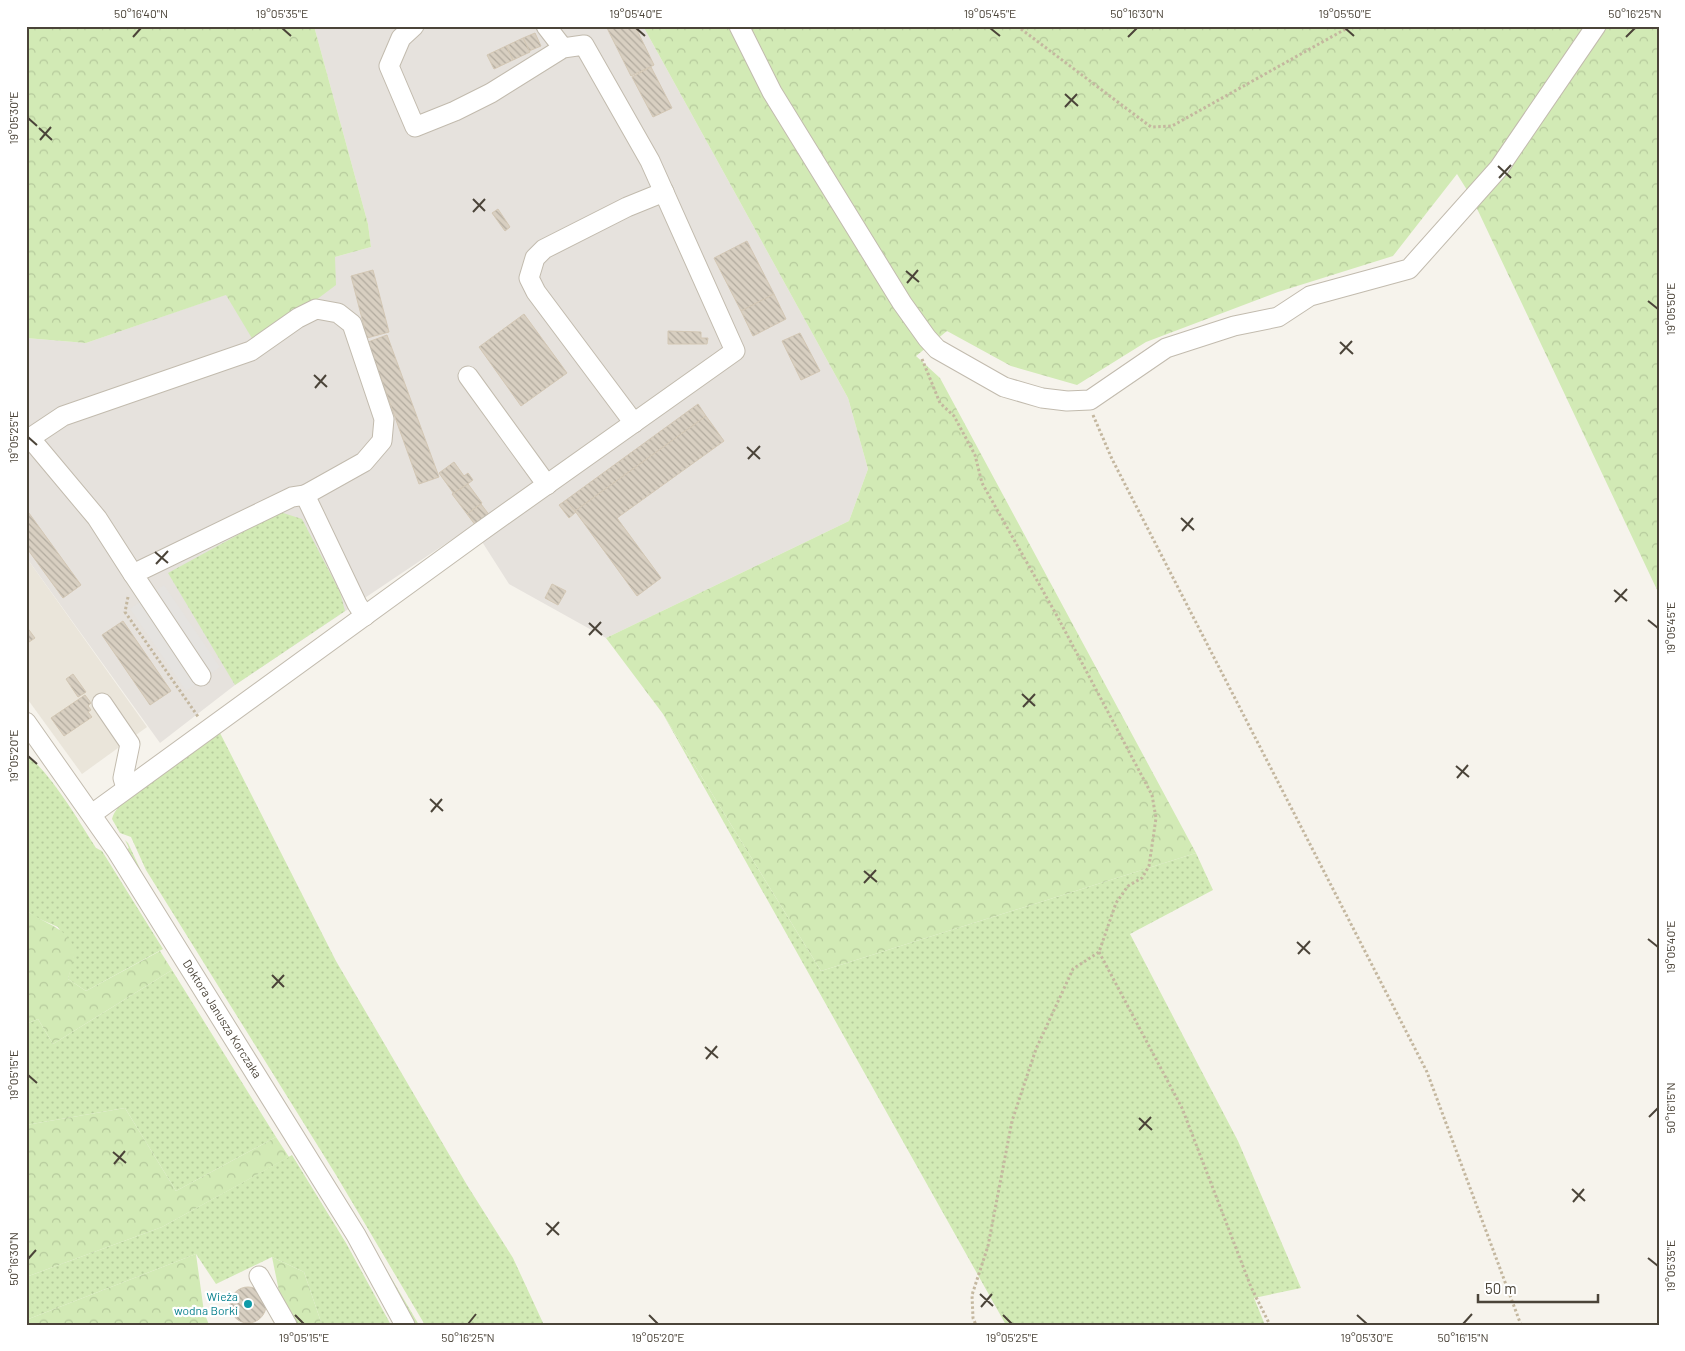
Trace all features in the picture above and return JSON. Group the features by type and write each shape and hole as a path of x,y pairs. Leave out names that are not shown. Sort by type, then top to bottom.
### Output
{"street":[{"path":"92,814 735,351 650,161 584,45 563,48 490,93 455,111 415,127 389,66 401,38 414,26"},
{"path":"546,26 563,48"},
{"path":"739,26 777,101 902,304 927,338 938,349 1004,387 1042,398 1090,400 1166,348 1234,326 1278,317 1310,296 1409,269 1499,168 1596,26"},
{"path":"634,423 536,292 529,278 534,258 544,249 664,192"},
{"path":"133,574 292,497 305,495 364,462 382,441 384,419 352,324 338,313 316,309 298,318 251,351 63,416 30,438 97,518 133,574 201,676"},
{"path":"468,376 547,485"},
{"path":"305,495 356,604 365,616"},
{"path":"102,702 130,744 123,778 126,788"},
{"name":"Doktora Janusza Korczaka","path":"26,722 92,814 356,1235 405,1325"},
{"path":"259,1276 287,1325"}],"path":[{"path":"1017,26 1151,127 1172,126 1350,26"},
{"path":"927,338 921,345 922,359 940,403 954,416 963,431 975,455 982,483 1065,630 1152,795 1156,818 1149,866 1142,878 1128,886 1116,903 1099,952 1073,969 1036,1049 1012,1121 988,1246 972,1295 973,1318 976,1325"},
{"path":"1090,400 1094,420 1112,458 1427,1072 1521,1325"},
{"path":"126,612 196,713"},
{"path":"1099,952 1182,1108 1252,1287 1270,1325"}],"shaded area":[{"path":"314,26 643,26 848,398 868,469 849,521 606,638 509,584 472,526 235,685 160,743 26,557 26,338 86,343 335,257 371,247 368,224"},
{"path":"26,557 147,727 82,774 26,697"},
{"path":"164,585 220,667 186,691 130,609"}],"green space":[{"path":"26,26 314,26 368,224 371,247 335,257 336,285 256,345 226,295 86,343 26,338"},
{"path":"643,26 1659,26 1659,594 1472,198 1457,174 1393,256 1278,292 1146,342 1077,385 1011,366 947,331 916,356 940,378 1196,853 821,971 663,714 606,638 849,521 868,469 848,398"},
{"path":"280,512 302,519 340,592 345,611 235,685 168,573"},
{"path":"663,714 821,971 1196,853 1213,890 1130,934 1238,1141 1301,1288 1254,1298 1265,1325 1006,1325"},
{"path":"220,733 336,961 467,1185 513,1258 544,1325 425,1325 336,1175 146,870 131,837 120,833 112,819 117,808 142,785"},
{"path":"26,753 55,786 96,848 102,851 163,949 86,991 68,979 74,954 58,927 35,917 26,910"},
{"path":"125,840 142,873 356,1218 419,1325 414,1325 125,851 129,848"},
{"path":"26,910 57,928 70,940 74,956 68,979 86,991 160,951 172,970 53,1044 38,1019 26,1024"},
{"path":"172,970 276,1137 176,1191 125,1108 26,1125 26,1024 38,1019 53,1044"},
{"path":"125,1108 176,1191 276,1137 289,1157 162,1227 26,1277 26,1125"},
{"path":"292,1155 346,1243 391,1325 322,1325 304,1272 272,1257 216,1284 196,1254 26,1320 26,1277 162,1227"},
{"path":"196,1254 204,1312 209,1325 26,1325 26,1320"},
{"path":"272,1257 304,1272 322,1325 296,1325 280,1296"}],"building":[{"path":"606,26 635,26 654,65 631,76"},
{"path":"535,33 541,46 529,51 523,38"},
{"path":"523,38 530,52 513,60 506,46"},
{"path":"506,46 513,60 494,69 487,55"},
{"path":"651,67 672,108 653,117 632,77"},
{"path":"498,209 510,227 505,231 492,213"},
{"path":"747,241 774,294 741,311 714,258"},
{"path":"373,270 389,332 367,338 351,276"},
{"path":"774,294 786,319 753,336 741,311"},
{"path":"524,314 567,373 521,406 479,347"},
{"path":"668,331 701,332 701,338 708,338 707,344 668,344"},
{"path":"800,333 820,371 801,380 782,341"},
{"path":"387,335 439,477 419,484 368,342"},
{"path":"698,404 706,416 575,511 566,500"},
{"path":"706,416 724,441 617,518 661,578 637,596 575,511"},
{"path":"454,462 464,476 468,473 473,480 454,494 439,473"},
{"path":"468,484 482,503 467,514 452,494"},
{"path":"566,500 576,512 569,518 559,505"},
{"path":"481,504 490,516 476,526 467,514"},
{"path":"26,509 81,585 63,598 26,547"},
{"path":"552,584 566,591 558,605 545,598"},
{"path":"123,621 171,691 150,705 102,635"},
{"path":"26,626 35,638 26,644"},
{"path":"73,674 86,692 78,697 66,679"},
{"path":"85,695 91,703 88,706 91,710 88,712 92,717 64,736 51,718"},
{"name":"Wieża wodna Borki","path":"248,1287 255,1288 261,1292 265,1298 265,1312 261,1318 255,1322 248,1323 241,1322 235,1318 231,1312 230,1305 231,1298 235,1292 241,1288"}],"place":[{"name":"Wieża wodna Borki","path":"248,1304"}]}
